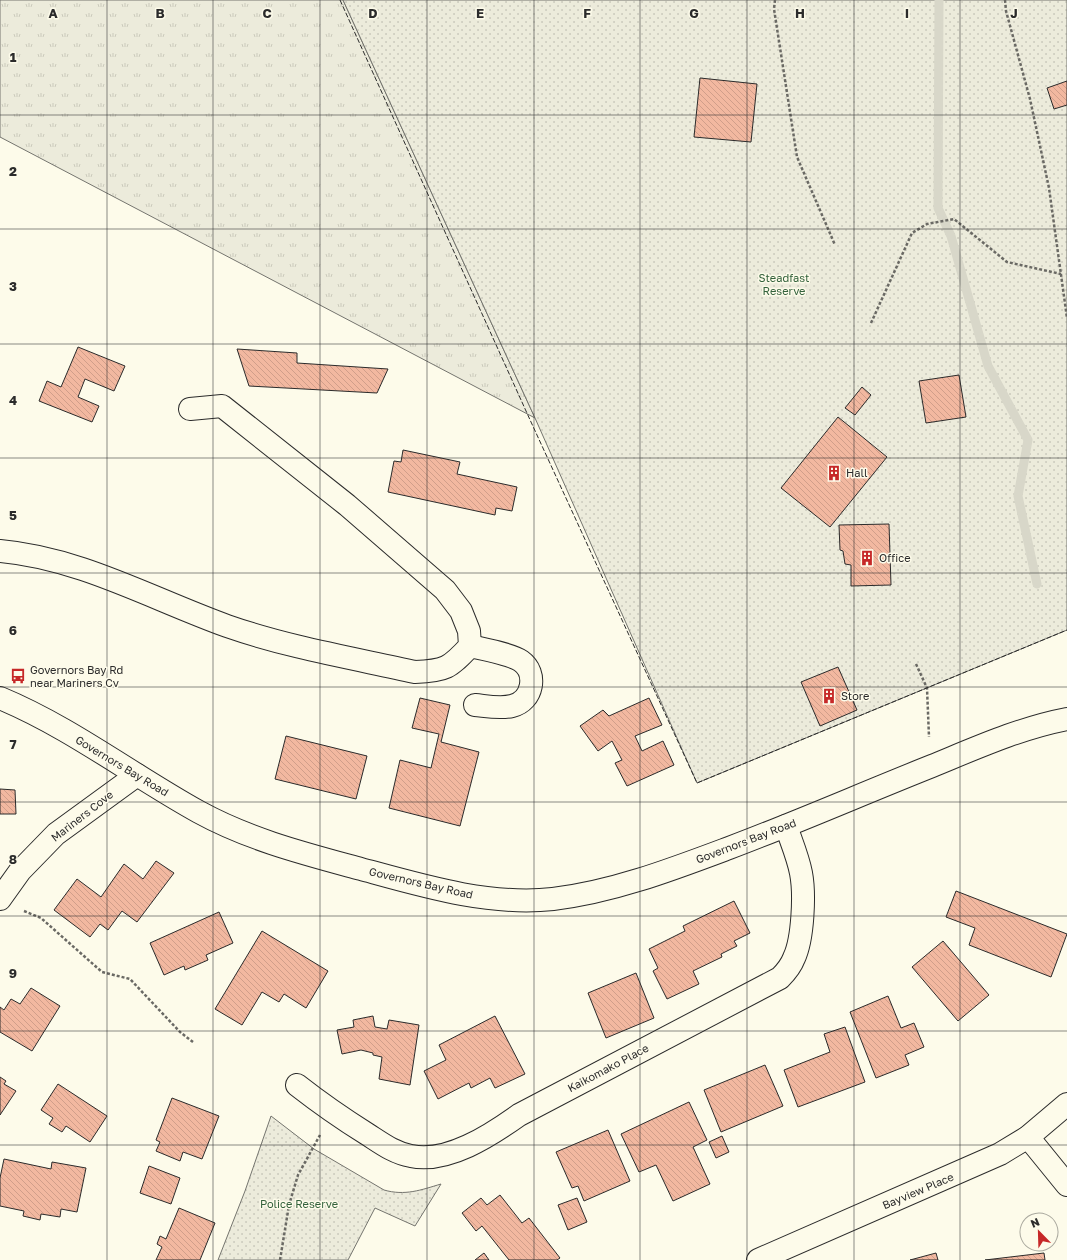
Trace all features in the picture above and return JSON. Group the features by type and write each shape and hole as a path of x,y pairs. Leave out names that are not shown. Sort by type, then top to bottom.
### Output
{"street":[{"path":"0,551 40,558 81,570 226,625 263,637 415,672 435,672 453,664 470,646 469,631 460,610 445,590 376,530 222,406 190,409"},
{"path":"470,646 520,661 530,672 532,685 525,700 512,706 490,707 475,705"},
{"name":"Governors Bay Road","path":"0,698 55,726 203,814 257,838 298,852 446,891 484,897 519,900 553,899 605,889 660,872 786,826 1038,724 1067,719"},
{"name":"Mariners Cove","path":"0,898 20,871 56,834 137,775"},
{"name":"Kaikomako Place","path":"297,1086 331,1111 396,1152 412,1157 431,1157 452,1152 494,1132 519,1115 780,978 788,970 797,951 804,897 801,873 786,826"},
{"name":"Bayview Place","path":"758,1260 1000,1154 1028,1137 1067,1104"},
{"path":"1028,1137 1067,1185"}],"path":[{"path":"775,0 774,9 797,157 835,245"},
{"path":"1005,0 1006,11 1030,99 1049,188 1067,318"},
{"path":"870,323 912,233 927,224 954,219 1007,262 1061,274"},
{"path":"916,664 927,688 930,767"},
{"path":"21,909 41,918 102,972 130,979 180,1032 193,1042"},
{"path":"280,1260 289,1205 298,1176 314,1149 331,1111"}],"green space":[{"path":"0,0 343,0 535,418 0,137"},
{"name":"Steadfast Reserve","path":"343,0 1067,0 1067,630 697,783 535,418"},
{"name":"Police Reserve","path":"271,1116 314,1149 384,1190 392,1192 406,1192 441,1184 415,1226 375,1208 348,1260 218,1260 245,1191"}],"building":[{"path":"700,78 757,84 751,142 694,137"},
{"path":"1067,81 1067,105 1054,109 1047,88"},
{"path":"78,347 125,366 114,391 85,379 78,397 99,406 92,422 39,401 47,381 61,387"},
{"path":"237,349 297,353 297,363 388,369 377,393 249,386"},
{"path":"959,375 966,417 926,423 919,381"},
{"path":"862,387 871,395 855,415 845,408"},
{"name":"Hall","path":"838,417 887,457 830,527 781,488"},
{"path":"403,450 460,462 457,474 517,487 512,511 496,508 495,515 388,492 394,461 401,462"},
{"name":"Office","path":"889,524 891,585 851,586 851,565 845,564 843,551 840,550 839,525"},
{"name":"Store","path":"838,667 857,710 820,726 801,682"},
{"path":"420,698 450,705 441,742 479,752 460,826 389,808 400,760 431,768 439,734 412,728"},
{"path":"649,698 662,725 635,736 642,751 663,741 674,765 627,786 615,763 622,760 612,741 598,751 580,726 603,710 609,716"},
{"path":"286,736 367,756 356,799 275,779"},
{"path":"0,789 15,790 16,814 0,814"},
{"path":"156,861 174,873 137,922 122,911 108,930 100,924 90,937 54,910 77,879 101,897 124,864 143,879"},
{"path":"956,891 1067,934 1051,977 969,945 975,928 946,917"},
{"path":"734,901 750,933 734,941 737,946 721,954 722,957 693,971 699,984 667,999 653,971 658,968 649,949 685,931 683,926"},
{"path":"219,912 233,943 206,955 208,960 185,970 184,966 164,975 150,943"},
{"path":"262,931 328,971 306,1008 284,994 279,1002 262,992 242,1025 215,1009"},
{"path":"943,941 989,995 958,1021 912,967"},
{"path":"636,973 654,1018 606,1038 588,993"},
{"path":"31,988 60,1006 32,1051 0,1032 0,1007 4,1010 11,999 20,1004"},
{"path":"888,996 901,1028 914,1023 924,1047 905,1055 909,1065 876,1078 850,1012"},
{"path":"373,1016 375,1027 387,1029 389,1020 419,1025 410,1085 379,1079 382,1057 361,1050 342,1054 337,1030 354,1027 353,1020"},
{"path":"495,1016 525,1074 495,1088 490,1078 471,1088 469,1083 438,1099 424,1071 446,1060 439,1045"},
{"path":"845,1027 865,1082 798,1107 784,1070 830,1052 824,1034"},
{"path":"765,1065 783,1106 721,1132 704,1090"},
{"path":"0,1077 6,1081 4,1084 16,1091 0,1115"},
{"path":"58,1084 107,1116 90,1142 66,1126 62,1132 49,1124 53,1118 41,1110"},
{"path":"172,1098 219,1116 202,1159 183,1152 180,1161 156,1151 160,1142 156,1140"},
{"path":"689,1102 707,1140 693,1147 710,1184 673,1201 656,1165 639,1172 621,1134"},
{"path":"608,1130 630,1181 584,1201 578,1186 572,1188 556,1152"},
{"path":"722,1136 729,1152 716,1158 709,1142"},
{"path":"4,1159 51,1169 52,1162 86,1168 77,1212 61,1209 60,1217 41,1214 40,1220 23,1216 24,1211 0,1206 0,1178"},
{"path":"149,1166 180,1178 171,1204 140,1193"},
{"path":"500,1195 522,1223 529,1218 560,1258 557,1260 509,1260 482,1226 476,1231 462,1213 481,1198 487,1205"},
{"path":"577,1198 587,1222 568,1230 558,1205"},
{"path":"179,1208 215,1223 200,1260 156,1260 162,1247 157,1244 160,1236 166,1239"},
{"path":"484,1253 489,1260 475,1260"},
{"path":"936,1253 938,1260 910,1260"},
{"path":"1044,1253 1045,1260 985,1260"}],"waterway":[{"path":"939,0 938,208 951,236 988,366 1028,440 1018,496 1037,584"}],"fence":[{"path":"340,0 531,422 697,783 1067,630"}],"place":[{"name":"Hall","path":"834,473"},
{"name":"Office","path":"867,558"},
{"name":"Governors Bay Rd near Mariners Cv","path":"18,676"},
{"name":"Store","path":"829,696"}]}
